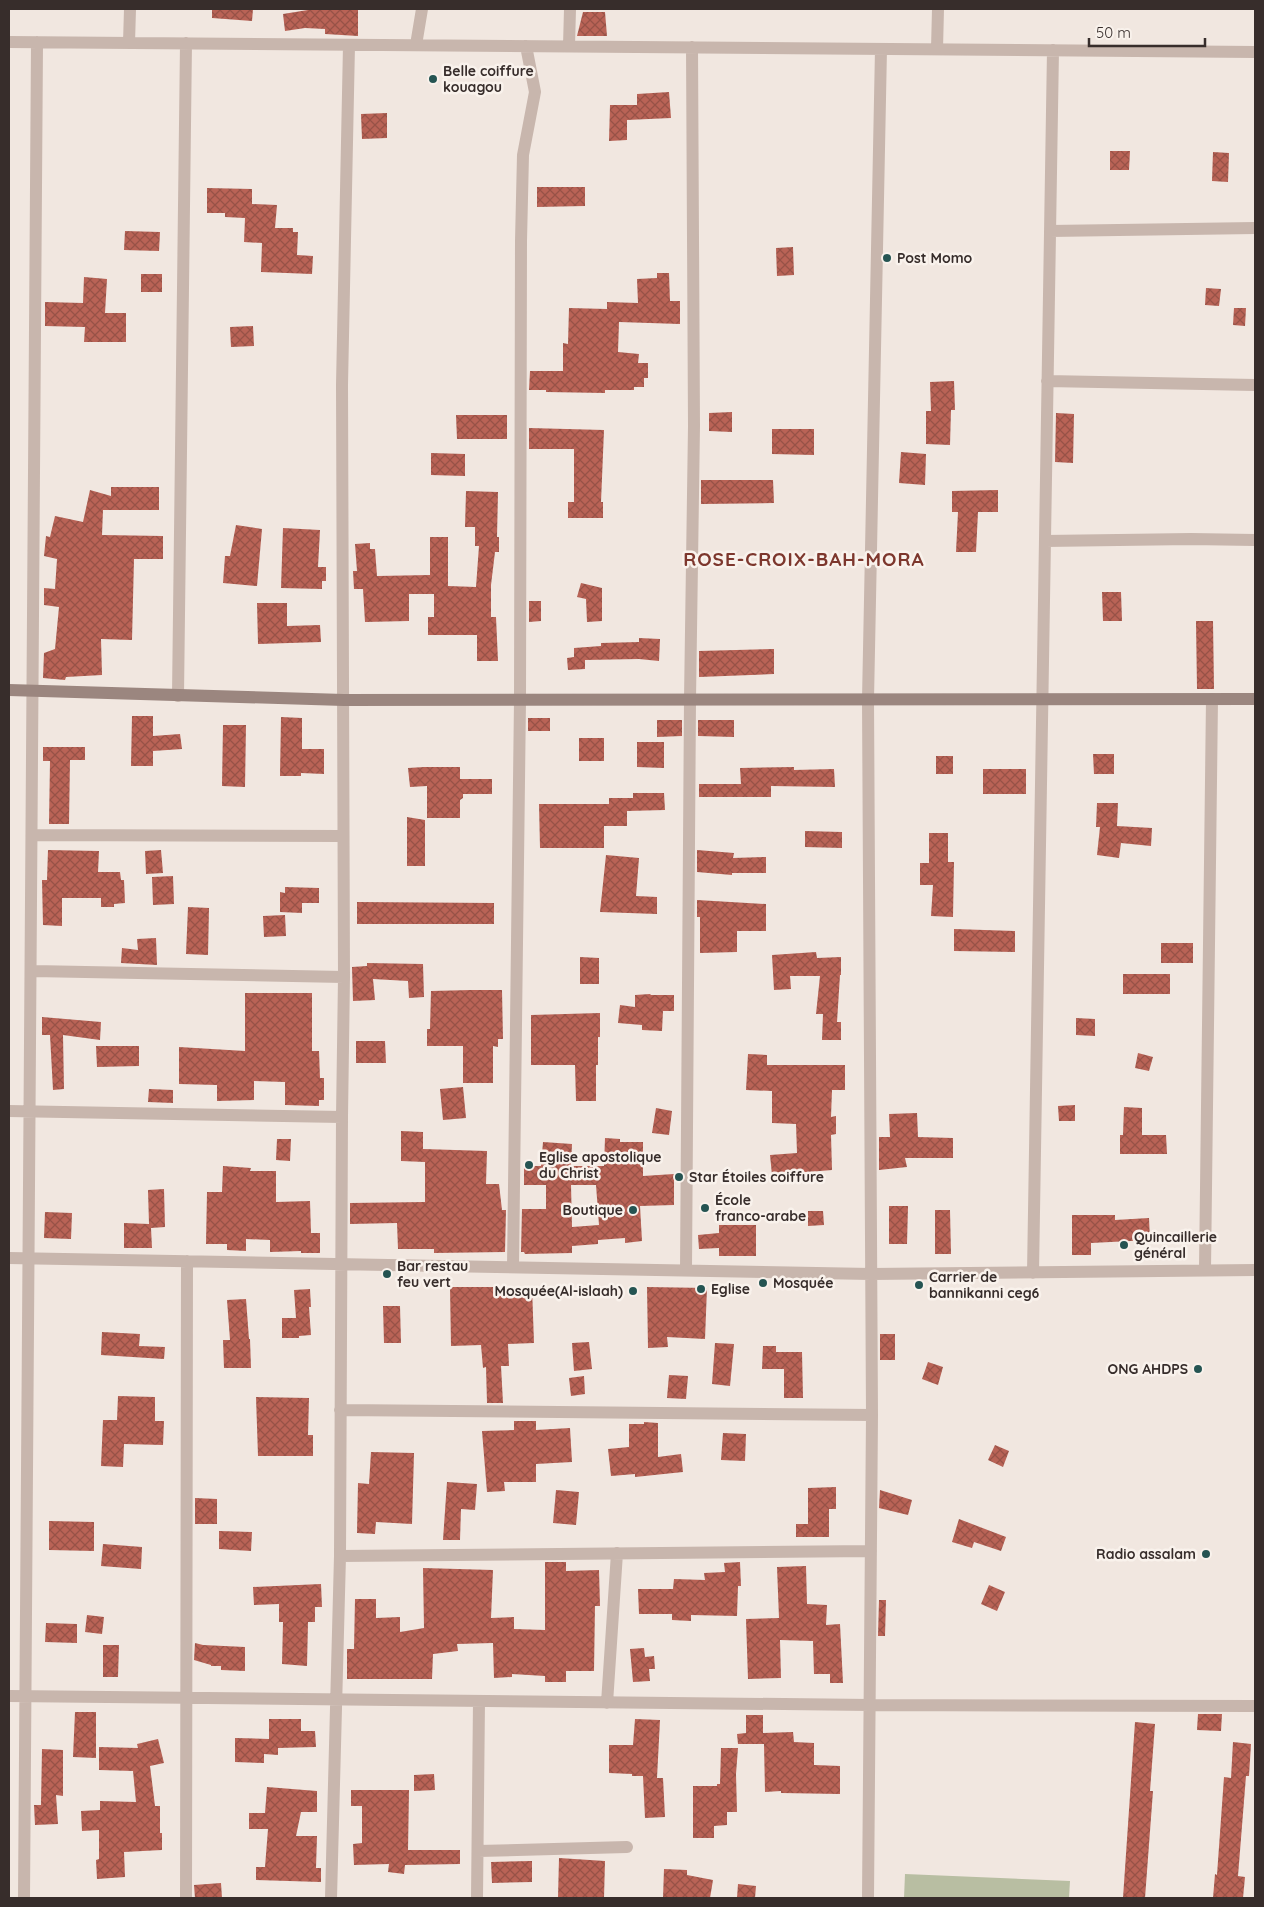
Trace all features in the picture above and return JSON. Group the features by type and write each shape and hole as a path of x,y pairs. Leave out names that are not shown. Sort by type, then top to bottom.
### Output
{"street":[{"path":"129,43 130,9"},
{"path":"416,45 422,9"},
{"path":"569,46 570,9"},
{"path":"937,49 938,9"},
{"path":"9,42 1255,52"},
{"path":"24,1898 36,691 37,42"},
{"path":"178,696 186,43"},
{"path":"331,1898 340,1556 344,977 342,385 349,45"},
{"path":"513,1267 520,700 521,241 523,155 535,92 526,46"},
{"path":"686,1270 694,426 692,47"},
{"path":"868,1898 872,1415 868,700 881,49"},
{"path":"1033,1273 1053,50"},
{"path":"1050,231 1255,228"},
{"path":"1047,381 1255,385"},
{"path":"1045,541 1191,538 1255,540"},
{"path":"9,690 344,700 1255,700"},
{"path":"1204,1270 1212,699"},
{"path":"34,835 343,836"},
{"path":"33,970 344,977"},
{"path":"9,1111 342,1117"},
{"path":"9,1258 871,1274 1255,1270"},
{"path":"186,1898 187,1261"},
{"path":"340,1410 872,1415"},
{"path":"340,1556 871,1551"},
{"path":"606,1703 617,1553"},
{"path":"9,1696 606,1703 1255,1706"},
{"path":"478,1898 479,1701"},
{"path":"478,1851 628,1847"}],"green space":[{"path":"905,1874 1070,1881 1069,1898 904,1898"}],"building":[{"path":"212,9 253,9 252,21 212,18"},
{"path":"308,9 358,9 358,36 325,34 325,29 305,28 285,31 283,14"},
{"path":"583,12 605,12 607,36 577,36"},
{"path":"669,92 671,118 627,120 627,140 609,141 610,105 637,105 637,94"},
{"path":"387,113 387,138 362,139 361,114"},
{"path":"1110,151 1130,151 1129,170 1110,170"},
{"path":"1213,152 1229,153 1228,182 1212,181"},
{"path":"537,187 585,187 585,206 537,207"},
{"path":"207,188 252,189 252,204 277,205 275,228 293,228 293,232 298,232 297,255 313,256 312,274 261,272 262,243 244,242 245,218 225,217 225,213 207,213"},
{"path":"125,231 160,232 159,251 124,250"},
{"path":"793,247 794,275 777,276 776,248"},
{"path":"657,273 669,273 670,301 680,301 680,324 619,322 618,352 639,354 638,363 648,363 648,378 644,378 644,387 634,387 634,390 605,390 605,393 529,390 530,371 563,371 563,343 568,344 569,308 607,309 607,302 638,303 637,279 657,278"},
{"path":"141,274 162,274 162,292 141,292"},
{"path":"84,277 107,279 105,313 126,313 126,342 84,342 85,327 45,326 45,302 83,303"},
{"path":"1206,288 1221,289 1219,306 1205,305"},
{"path":"1234,308 1246,308 1245,326 1233,325"},
{"path":"253,326 254,346 231,347 230,327"},
{"path":"954,381 955,410 951,410 950,445 926,444 926,411 931,411 930,382"},
{"path":"732,412 732,432 709,431 709,413"},
{"path":"1056,413 1074,414 1073,463 1055,462"},
{"path":"456,415 507,415 507,439 457,439"},
{"path":"529,428 604,430 601,502 603,502 603,518 568,518 568,502 574,502 574,449 529,449"},
{"path":"772,429 814,429 814,455 772,454"},
{"path":"901,452 926,454 925,485 899,483"},
{"path":"431,453 465,454 465,476 431,475"},
{"path":"701,480 773,480 774,503 701,504"},
{"path":"111,487 159,487 159,510 103,510 102,535 163,536 163,559 134,559 132,640 101,639 102,675 66,677 65,680 43,678 44,653 55,649 59,607 44,605 44,588 55,589 57,559 44,556 46,536 50,537 55,516 83,522 90,490 111,496"},
{"path":"998,490 998,512 978,512 976,552 956,552 958,512 952,512 952,491"},
{"path":"466,491 498,492 497,537 499,537 499,552 495,552 491,585 491,617 496,617 498,661 477,661 477,635 428,635 428,617 434,617 434,594 409,594 409,621 365,622 363,589 354,589 353,571 357,571 355,544 370,543 370,549 375,549 377,576 430,575 430,537 448,537 448,586 476,587 479,546 475,546 475,527 465,527"},
{"path":"236,525 262,529 257,586 223,583 225,556 230,556"},
{"path":"283,528 320,530 318,567 326,567 326,581 322,581 322,589 281,588"},
{"path":"581,583 602,588 602,621 587,622 586,599 577,597"},
{"path":"1102,592 1121,592 1122,621 1103,621"},
{"path":"529,601 541,601 541,621 529,622"},
{"path":"257,603 287,603 287,626 320,625 321,642 258,644"},
{"path":"1196,621 1213,621 1214,689 1197,689"},
{"path":"639,638 660,639 659,661 639,659 585,660 585,669 568,670 567,658 574,657 574,648 601,646 601,643 639,642"},
{"path":"774,649 774,674 699,677 699,651"},
{"path":"132,716 153,716 153,736 180,734 182,749 153,751 153,766 131,766"},
{"path":"281,717 302,718 302,749 324,749 324,774 301,773 301,776 280,776"},
{"path":"528,718 550,718 550,731 528,731"},
{"path":"657,720 682,720 682,736 657,737"},
{"path":"698,720 734,720 734,737 698,736"},
{"path":"223,725 246,725 245,787 222,786"},
{"path":"579,738 604,738 604,761 579,761"},
{"path":"637,742 664,742 664,768 637,767"},
{"path":"43,747 85,747 85,760 70,760 69,824 49,824 50,761 43,761"},
{"path":"1093,754 1114,754 1114,774 1094,774"},
{"path":"936,756 953,756 953,774 936,774"},
{"path":"460,767 460,779 492,779 492,794 463,794 463,798 460,800 460,818 427,818 427,786 410,787 408,768"},
{"path":"794,767 794,770 834,769 835,787 771,786 771,797 699,797 699,784 741,784 740,768"},
{"path":"983,769 1026,769 1026,794 983,794"},
{"path":"633,793 664,793 665,810 627,811 627,826 604,826 604,848 540,848 539,804 609,804 609,798 633,798"},
{"path":"1097,803 1118,803 1117,826 1152,828 1151,846 1121,843 1119,858 1097,855 1100,827 1096,827"},
{"path":"407,817 425,820 425,866 407,866"},
{"path":"805,831 842,832 842,848 805,847"},
{"path":"929,833 948,833 948,862 954,862 953,917 931,916 933,885 920,885 920,863 929,863"},
{"path":"48,850 99,851 98,872 120,872 121,880 124,880 125,903 114,904 114,907 101,907 101,898 62,898 62,926 43,925 42,880 47,880"},
{"path":"161,850 163,873 146,874 145,851"},
{"path":"697,850 734,853 733,858 766,857 766,873 732,873 732,875 697,872"},
{"path":"606,855 639,858 636,896 657,897 657,914 600,912"},
{"path":"173,876 174,904 153,905 152,877"},
{"path":"285,887 319,888 319,903 302,903 302,913 280,912 280,892 285,893"},
{"path":"697,900 766,904 766,931 737,931 737,952 700,953 700,917 697,917"},
{"path":"357,902 494,903 494,924 357,924"},
{"path":"188,907 209,908 208,955 186,954"},
{"path":"285,915 286,936 264,937 263,916"},
{"path":"954,929 1015,931 1015,952 954,951"},
{"path":"156,938 157,965 121,963 122,948 138,950 137,939"},
{"path":"1161,943 1193,943 1193,963 1161,963"},
{"path":"816,952 817,958 841,957 837,1022 841,1022 841,1040 822,1040 823,1014 816,1014 820,976 790,976 791,989 774,990 772,955"},
{"path":"580,957 599,958 599,984 580,984"},
{"path":"367,963 423,964 424,997 409,998 408,981 373,979 375,1000 353,1001 352,967 367,966"},
{"path":"1123,974 1170,974 1170,994 1123,994"},
{"path":"502,990 503,1039 498,1039 498,1047 493,1046 493,1083 463,1083 463,1046 427,1046 427,1029 430,1029 431,991"},
{"path":"245,993 312,993 312,1051 319,1051 320,1078 324,1078 324,1100 319,1100 319,1106 285,1105 285,1082 254,1081 254,1100 217,1101 217,1085 179,1084 179,1047 245,1051"},
{"path":"635,995 674,995 674,1011 663,1011 662,1031 642,1030 642,1025 618,1023 620,1005 635,1007"},
{"path":"600,1013 598,1065 596,1065 596,1101 576,1101 575,1065 531,1065 531,1015"},
{"path":"42,1017 101,1022 100,1040 63,1035 64,1089 53,1090 50,1035 42,1035"},
{"path":"1076,1018 1095,1019 1095,1036 1076,1035"},
{"path":"356,1041 385,1041 386,1063 356,1063"},
{"path":"96,1046 139,1046 139,1066 97,1067"},
{"path":"1138,1053 1153,1057 1149,1071 1135,1068"},
{"path":"748,1054 767,1055 767,1065 845,1065 845,1090 832,1090 831,1117 836,1116 836,1134 831,1135 832,1170 772,1175 770,1155 797,1153 796,1124 772,1123 772,1091 746,1090"},
{"path":"463,1087 466,1118 443,1120 440,1089"},
{"path":"149,1089 173,1090 173,1103 148,1102"},
{"path":"1075,1105 1075,1121 1059,1121 1058,1106"},
{"path":"1124,1107 1142,1108 1142,1135 1166,1135 1167,1154 1120,1154 1120,1135 1123,1135"},
{"path":"656,1108 672,1111 669,1135 652,1133"},
{"path":"917,1113 918,1137 953,1138 953,1158 905,1158 907,1167 879,1170 879,1137 890,1137 889,1114"},
{"path":"401,1131 423,1132 423,1149 487,1151 486,1184 499,1184 502,1210 506,1210 505,1252 434,1253 434,1249 398,1249 397,1223 350,1224 350,1203 425,1202 425,1162 401,1161"},
{"path":"605,1138 620,1139 620,1142 643,1142 643,1176 674,1174 674,1205 640,1206 642,1241 625,1243 625,1238 598,1240 598,1244 572,1246 572,1253 525,1254 521,1252 522,1209 546,1209 546,1185 524,1185 524,1166 541,1166 543,1142 572,1144 571,1166 604,1166","holes":["571,1185 596,1185 599,1225 572,1227"]},
{"path":"277,1139 291,1139 290,1161 276,1160"},
{"path":"223,1166 251,1168 250,1171 276,1171 276,1202 310,1201 311,1233 320,1233 320,1253 301,1253 301,1251 270,1252 270,1240 246,1239 246,1251 227,1250 227,1244 206,1244 207,1192 222,1192"},
{"path":"164,1189 165,1227 151,1228 152,1248 124,1248 124,1223 149,1224 148,1190"},
{"path":"889,1206 908,1206 907,1244 889,1244"},
{"path":"935,1210 950,1210 951,1254 935,1254"},
{"path":"808,1211 823,1211 824,1225 808,1226"},
{"path":"45,1212 72,1213 71,1239 44,1238"},
{"path":"1072,1215 1115,1215 1115,1220 1149,1218 1150,1240 1091,1243 1091,1255 1072,1255"},
{"path":"719,1225 756,1225 756,1256 719,1256 719,1248 699,1249 698,1235 719,1233"},
{"path":"450,1287 532,1287 534,1343 508,1344 509,1366 501,1366 503,1403 487,1403 486,1367 483,1368 481,1345 451,1346"},
{"path":"647,1287 707,1288 705,1339 667,1337 668,1347 648,1348"},
{"path":"310,1289 311,1335 299,1336 299,1338 282,1338 282,1318 296,1318 294,1290"},
{"path":"246,1299 251,1368 224,1368 223,1340 230,1340 227,1300"},
{"path":"383,1306 400,1306 401,1343 384,1343"},
{"path":"102,1332 140,1334 139,1346 165,1347 164,1359 101,1355"},
{"path":"880,1334 895,1334 895,1360 880,1360"},
{"path":"589,1342 592,1369 574,1371 572,1343"},
{"path":"715,1343 734,1344 730,1386 712,1384"},
{"path":"763,1346 776,1346 776,1352 802,1352 803,1398 784,1398 784,1369 762,1369"},
{"path":"928,1362 943,1367 938,1385 922,1379"},
{"path":"669,1375 688,1376 686,1399 667,1398"},
{"path":"584,1376 585,1394 571,1396 569,1378"},
{"path":"118,1396 155,1397 155,1421 164,1421 163,1445 124,1444 123,1467 101,1466 103,1420 117,1420"},
{"path":"256,1397 309,1398 308,1435 313,1435 313,1456 258,1456"},
{"path":"514,1421 536,1421 536,1430 570,1428 572,1462 536,1464 536,1482 504,1482 505,1491 487,1492 482,1431 514,1430"},
{"path":"644,1422 658,1423 658,1457 681,1454 683,1472 635,1477 635,1474 611,1476 608,1449 629,1447 629,1424 644,1424"},
{"path":"723,1433 746,1434 745,1461 721,1460"},
{"path":"995,1445 1009,1451 1003,1467 988,1460"},
{"path":"371,1452 414,1453 412,1524 376,1522 375,1534 357,1533 358,1483 369,1484"},
{"path":"447,1482 477,1484 475,1510 461,1509 460,1540 443,1540"},
{"path":"836,1487 836,1509 829,1509 829,1537 796,1537 796,1524 808,1524 808,1488"},
{"path":"556,1490 579,1492 576,1525 553,1523"},
{"path":"880,1490 912,1500 908,1515 879,1508"},
{"path":"195,1498 217,1499 217,1524 195,1524"},
{"path":"959,1519 1006,1537 1001,1551 974,1542 972,1548 952,1542"},
{"path":"49,1521 94,1522 94,1551 49,1550"},
{"path":"219,1531 252,1532 251,1551 219,1549"},
{"path":"103,1544 142,1547 141,1569 101,1566"},
{"path":"545,1562 566,1562 566,1571 599,1570 600,1606 595,1606 594,1671 566,1671 566,1682 545,1682 545,1676 512,1674 512,1677 494,1678 493,1643 457,1644 458,1651 433,1654 432,1679 347,1679 347,1649 354,1649 355,1599 376,1599 376,1618 400,1617 400,1632 424,1628 423,1568 493,1570 491,1618 514,1617 514,1629 545,1630"},
{"path":"740,1562 741,1586 738,1586 737,1616 691,1615 691,1621 672,1620 672,1614 639,1614 638,1589 673,1589 674,1579 705,1580 704,1573 725,1572 724,1563"},
{"path":"806,1566 807,1604 827,1605 826,1625 840,1624 843,1683 830,1683 830,1674 814,1674 813,1641 780,1640 781,1678 748,1679 746,1619 779,1618 777,1567"},
{"path":"321,1584 322,1607 315,1607 315,1622 308,1622 307,1666 282,1664 283,1622 279,1622 279,1604 254,1605 253,1587"},
{"path":"989,1585 1005,1592 997,1611 981,1604"},
{"path":"879,1600 886,1600 885,1636 878,1636"},
{"path":"87,1615 104,1617 102,1634 85,1632"},
{"path":"46,1623 77,1624 77,1643 45,1642"},
{"path":"195,1643 245,1647 245,1671 221,1670 221,1666 211,1666 194,1660"},
{"path":"103,1645 119,1645 118,1677 103,1677"},
{"path":"644,1648 645,1657 654,1656 655,1669 649,1669 650,1681 633,1682 630,1649"},
{"path":"75,1712 96,1712 96,1758 73,1757"},
{"path":"1198,1714 1222,1714 1221,1731 1197,1730"},
{"path":"746,1715 763,1715 763,1733 793,1732 794,1742 814,1743 814,1765 840,1766 840,1794 765,1792 764,1744 738,1744 737,1734 746,1733"},
{"path":"269,1719 301,1719 301,1731 315,1731 316,1747 278,1748 278,1755 264,1754 264,1763 235,1762 235,1738 269,1739"},
{"path":"635,1719 660,1720 657,1778 663,1778 665,1817 645,1818 643,1776 609,1773 609,1745 633,1745"},
{"path":"1135,1722 1155,1724 1150,1791 1153,1791 1145,1898 1123,1898"},
{"path":"158,1739 164,1763 150,1766 155,1806 160,1806 162,1850 124,1852 125,1877 97,1879 96,1860 99,1859 99,1830 82,1831 81,1811 100,1810 100,1801 136,1802 133,1771 99,1770 99,1747 138,1748 137,1744"},
{"path":"1233,1742 1251,1744 1249,1776 1246,1776 1238,1876 1245,1877 1243,1898 1213,1898 1215,1874 1217,1875 1224,1777 1231,1778"},
{"path":"721,1748 738,1748 736,1774 737,1812 727,1812 727,1825 714,1826 714,1838 693,1838 693,1786 717,1786 717,1784 720,1784"},
{"path":"42,1749 63,1750 63,1796 56,1795 58,1824 35,1825 34,1805 41,1805"},
{"path":"434,1774 435,1790 414,1791 414,1775"},
{"path":"267,1787 317,1791 317,1812 301,1812 296,1836 317,1836 316,1868 321,1868 321,1882 256,1880 256,1867 265,1867 268,1829 249,1829 249,1813 265,1813"},
{"path":"351,1790 409,1790 408,1850 460,1850 460,1864 405,1865 404,1874 388,1872 389,1864 354,1865 353,1844 362,1843 362,1806 351,1806"},
{"path":"559,1858 605,1861 604,1898 558,1898"},
{"path":"532,1861 532,1882 492,1883 491,1862"},
{"path":"664,1869 687,1870 687,1875 713,1880 710,1898 663,1898"},
{"path":"221,1883 222,1898 195,1898 194,1885"},
{"path":"738,1884 756,1886 755,1898 737,1898"}],"place":[{"name":"Belle coiffure kouagou","path":"433,79"},
{"name":"Post Momo","path":"887,258"},
{"name":"Eglise apostolique du Christ","path":"529,1165"},
{"name":"Star Étoiles coiffure","path":"679,1177"},
{"name":"École franco-arabe","path":"705,1208"},
{"name":"Boutique","path":"633,1210"},
{"name":"Quincaillerie général","path":"1124,1245"},
{"name":"Bar restau feu vert","path":"387,1274"},
{"name":"Mosquée","path":"763,1283"},
{"name":"Carrier de bannikanni ceg6","path":"919,1285"},
{"name":"Eglise","path":"701,1289"},
{"name":"Mosquée(Al-islaah)","path":"633,1291"},
{"name":"ONG AHDPS","path":"1198,1369"},
{"name":"Radio assalam","path":"1206,1554"}],"district":[{"name":"ROSE-CROIX-BAH-MORA","path":"804,559"}]}
